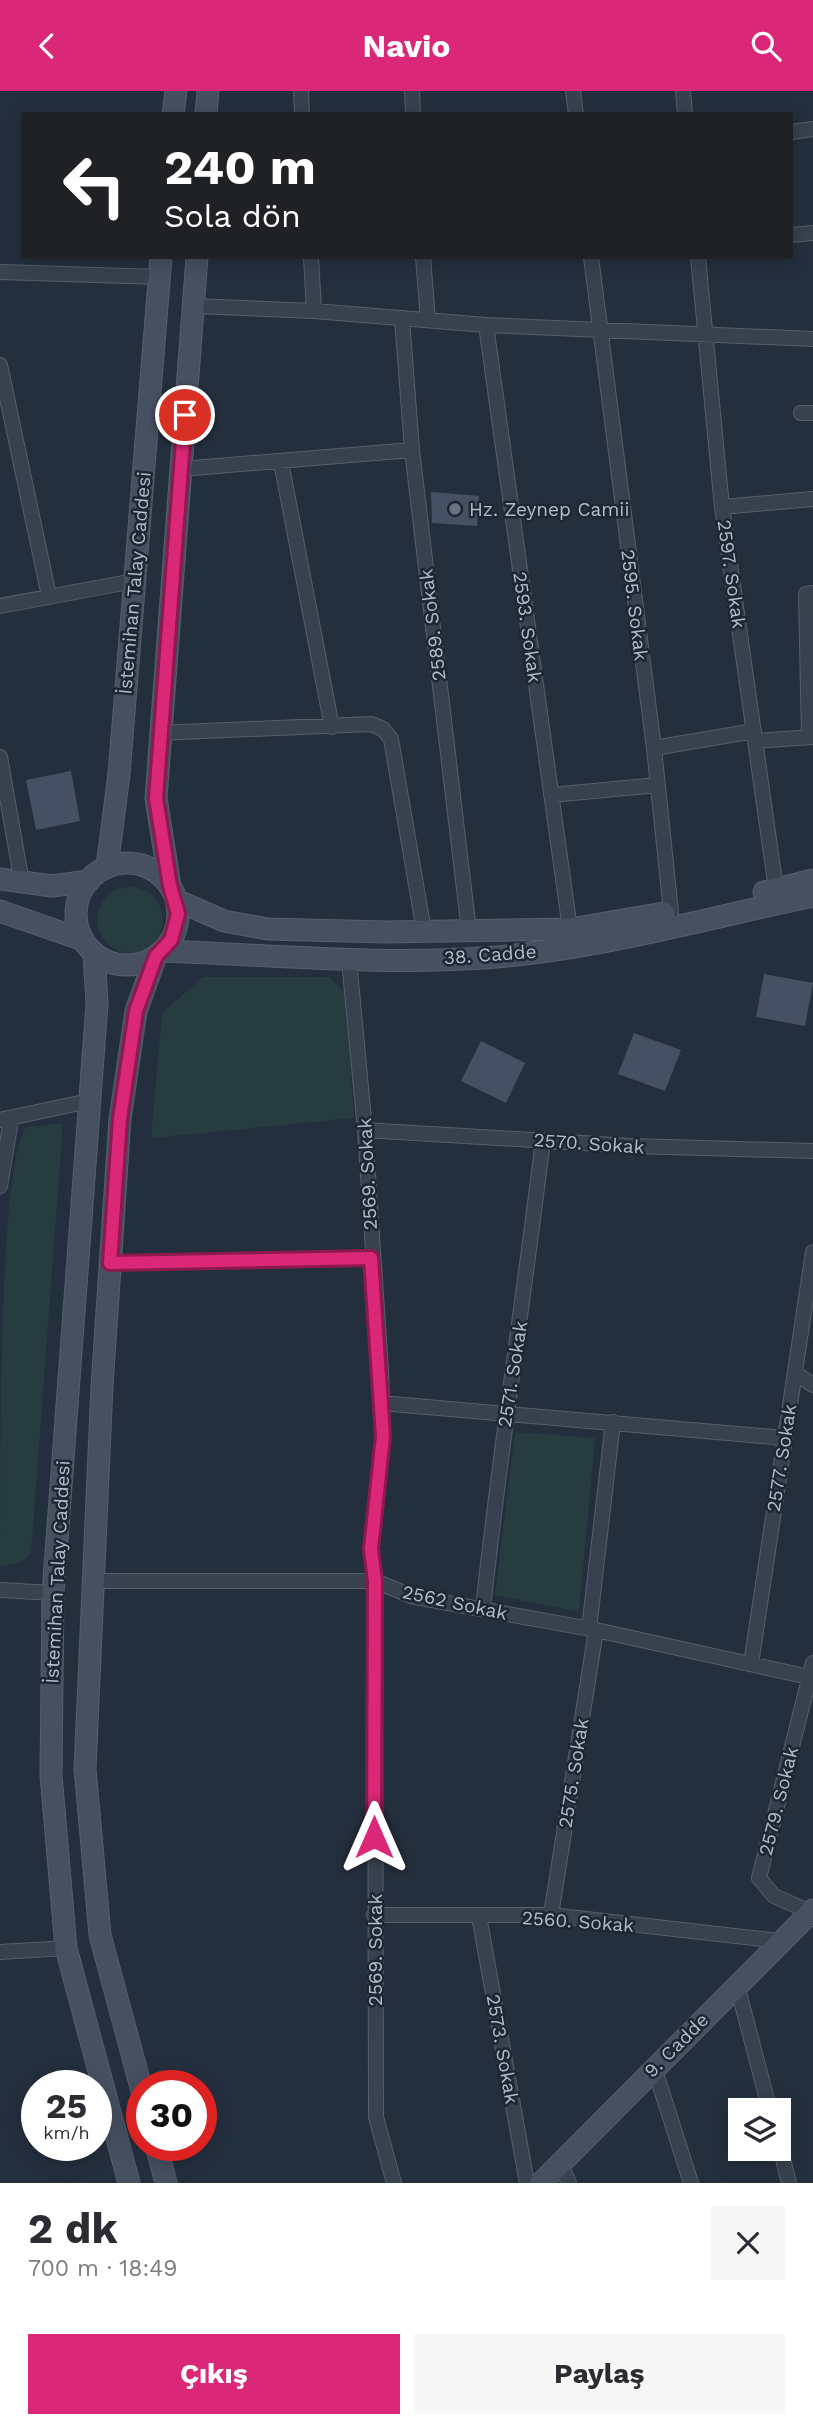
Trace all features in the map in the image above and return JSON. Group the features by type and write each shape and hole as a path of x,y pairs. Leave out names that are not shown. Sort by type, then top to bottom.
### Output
{"street":[{"path":"173,112 176,91"},
{"path":"205,112 208,91"},
{"path":"301,91 302,112"},
{"path":"412,91 413,112"},
{"path":"573,91 576,112"},
{"path":"683,91 685,112"},
{"path":"793,132 813,129"},
{"path":"793,235 813,233"},
{"name":"İstemihan Talay Caddesi","path":"173,893 156,798 197,259"},
{"path":"311,259 314,311"},
{"path":"424,259 428,320"},
{"name":"2595. Sokak","path":"592,259 654,748 671,912"},
{"name":"2597. Sokak","path":"698,259 722,507 776,889"},
{"path":"0,272 160,267"},
{"name":"İstemihan Talay Caddesi","path":"107,867 119,773 160,267"},
{"path":"194,306 314,311 486,325 813,339"},
{"name":"2589. Sokak","path":"402,318 412,450 469,931"},
{"name":"2593. Sokak","path":"486,325 570,929"},
{"path":"0,365 49,596"},
{"path":"181,469 412,450"},
{"path":"281,462 332,727"},
{"path":"722,507 813,499"},
{"path":"0,606 134,581"},
{"path":"654,748 755,736 811,737 806,594 813,593"},
{"path":"159,733 371,724 383,729 391,739 424,931"},
{"path":"0,757 22,883"},
{"path":"551,795 658,785"},
{"path":"0,911 89,947 108,961 124,965 141,963 159,953 176,927 173,893 160,876 142,866 121,863 107,867 89,881 77,905 76,919 89,947"},
{"path":"0,879 52,886 89,881"},
{"name":"38. Cadde","path":"173,893 224,921 268,929 570,929 671,912 813,880"},
{"name":"38. Cadde","path":"159,953 349,960 495,957 565,948 813,896"},
{"name":"İstemihan Talay Caddesi","path":"89,947 97,1005 53,1593 51,1775 66,1948 129,2183"},
{"name":"İstemihan Talay Caddesi","path":"137,2070 99,1921 85,1769 92,1581 120,1119 134,1024 159,953"},
{"name":"2569. Sokak","path":"349,960 366,1130 371,1258 382,1403 383,1436 371,1549 375,1581 376,2117 394,2183"},
{"path":"0,1186 5,1120 89,1101"},
{"name":"2570. Sokak","path":"366,1130 631,1146 813,1151"},
{"name":"2571. Sokak","path":"482,1608 505,1414 515,1369 543,1140"},
{"name":"2577. Sokak","path":"751,1664 813,1252"},
{"path":"110,1263 371,1258"},
{"path":"795,1373 813,1385"},
{"path":"382,1403 783,1439"},
{"name":"2575. Sokak","path":"551,1915 592,1630 613,1422"},
{"name":"2562 Sokak","path":"92,1581 375,1581 414,1597 482,1608 751,1664 812,1672"},
{"path":"0,1590 53,1593"},
{"name":"2579. Sokak","path":"812,1672 759,1878 774,1896 812,1915"},
{"name":"2560. Sokak","path":"374,1915 551,1915 780,1941"},
{"name":"9. Cadde","path":"541,2183 780,1941 812,1915"},
{"name":"2573. Sokak","path":"480,1916 527,2183"},
{"path":"0,1952 66,1948"},
{"path":"737,1985 767,2098"},
{"path":"654,2067 691,2183"},
{"path":"160,2161 166,2183"},
{"path":"784,2161 789,2183"},
{"path":"560,2163 569,2183"}],"green space":[{"path":"130,887 143,890 153,897 160,907 163,920 160,933 153,943 143,950 130,953 117,950 107,943 100,933 97,920 100,907 107,897 117,890"},
{"path":"203,977 330,977 345,993 354,1118 151,1138 162,1013"},
{"path":"63,1123 31,1553 20,1563 0,1566 2,1340 13,1175 26,1127"},
{"path":"515,1432 595,1438 579,1612 495,1595"}],"building":[{"name":"Hz. Zeynep Camii","path":"431,492 479,496 477,526 432,523"},
{"path":"71,771 80,821 36,830 26,780"},
{"path":"764,974 813,983 805,1026 756,1017"},
{"path":"634,1033 681,1050 665,1091 618,1074"},
{"path":"481,1041 525,1063 506,1103 461,1081"}],"place":[{"name":"Hz. Zeynep Camii","path":"455,509"}],"route":[{"path":"185,415 156,798 170,886 178,914 171,940 156,956 136,1011 120,1119 110,1263 371,1258 381,1369 383,1436 371,1549 375,1581 374,1837"}]}
